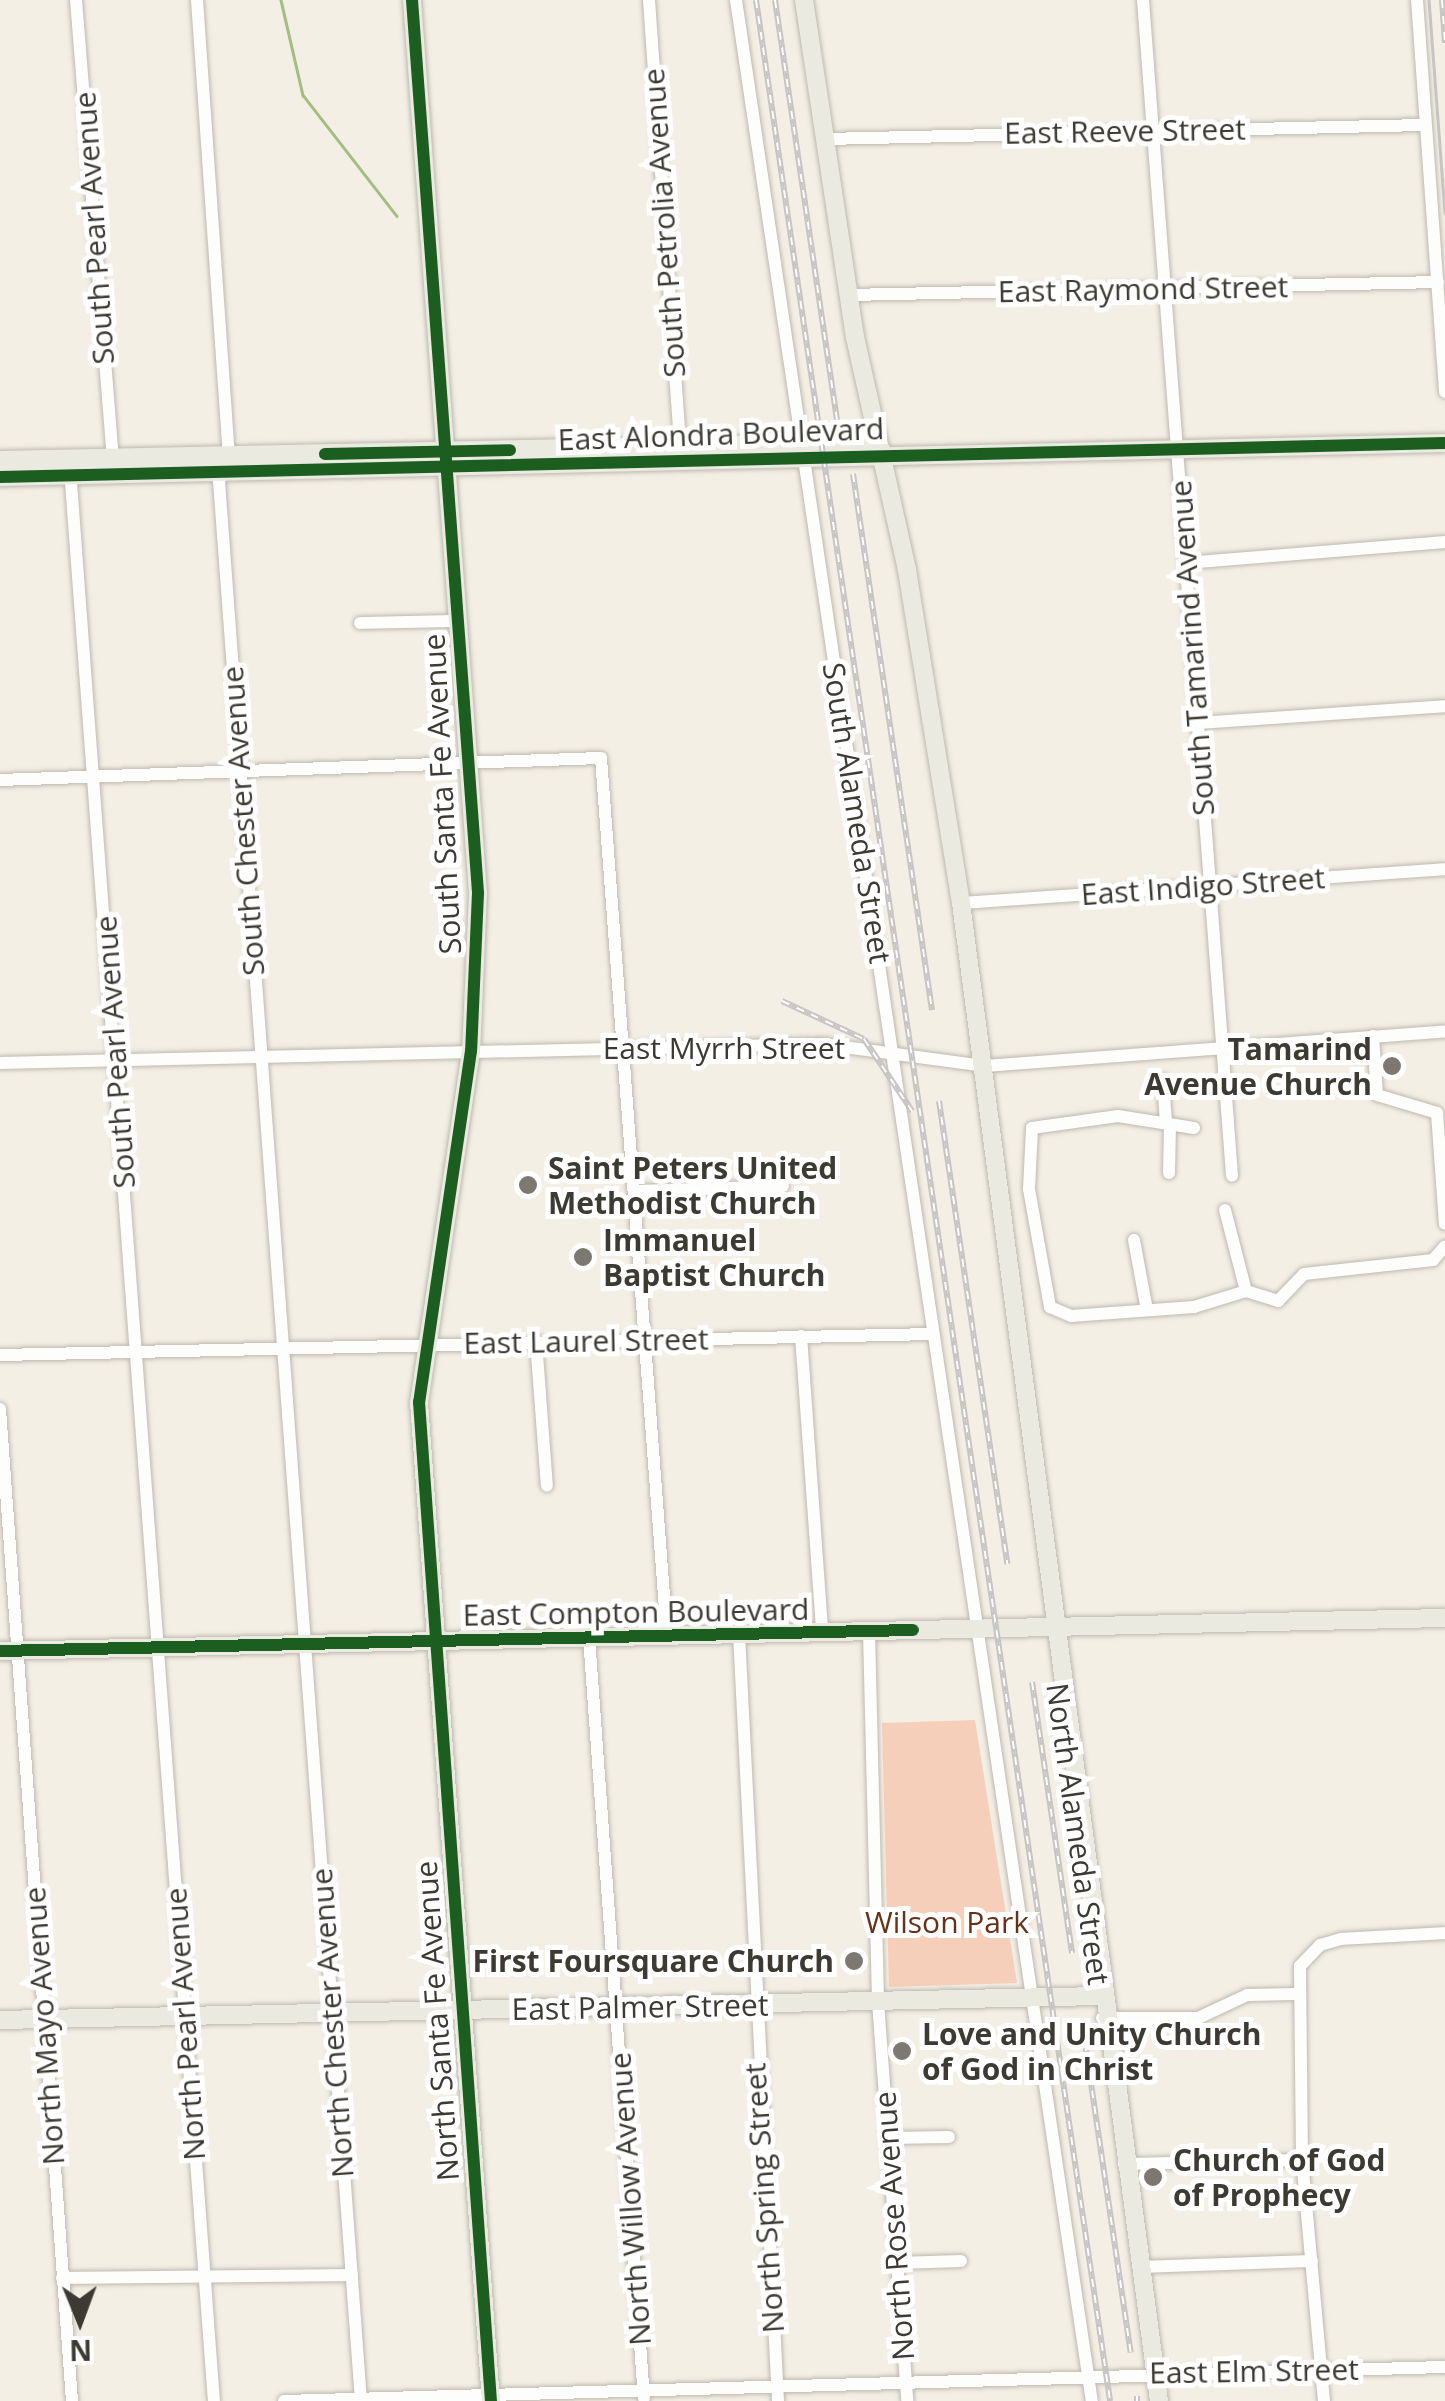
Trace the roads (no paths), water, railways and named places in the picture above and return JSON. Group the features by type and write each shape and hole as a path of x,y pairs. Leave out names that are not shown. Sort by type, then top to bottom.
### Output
{"main road":[{"name":"South Santa Fe Avenue","path":"412,0 478,910 471,1051 422,1344 435,1642"},
{"path":"804,0 848,295 882,452 961,903 984,1066 1049,1623"},
{"name":"East Alondra Boulevard","path":"0,460 70,466 445,460 802,451 866,442 882,452 1445,444"},
{"name":"East Alondra Boulevard","path":"445,460 680,446 802,451"},
{"name":"East Alondra Boulevard","path":"0,476 113,456 228,462"},
{"name":"East Compton Boulevard","path":"10,1651 868,1632 1049,1623 1445,1618"},
{"name":"North Alameda Street","path":"1049,1623 1158,2401"},
{"name":"North Santa Fe Avenue","path":"435,1642 491,2399"},
{"name":"East Palmer Street","path":"0,2020 1099,1996"}],"street":[{"name":"South Pearl Avenue","path":"76,0 113,456"},
{"name":"South Chester Avenue","path":"198,0 228,462 219,481 304,1645"},
{"name":"South Petrolia Avenue","path":"649,0 680,446"},
{"name":"South Alameda Street","path":"736,0 932,1334 980,1626"},
{"name":"South Tamarind Avenue","path":"1143,0 1232,1176"},
{"path":"1417,0 1445,392"},
{"name":"East Reeve Street","path":"825,139 1426,124"},
{"name":"East Raymond Street","path":"848,295 1438,282"},
{"name":"South Pearl Avenue","path":"70,466 157,1646"},
{"path":"1185,562 1445,542"},
{"path":"360,623 457,621"},
{"path":"1198,723 1445,706"},
{"path":"0,780 240,776 600,758 668,1636"},
{"name":"East Indigo Street","path":"961,903 1445,869"},
{"name":"East Myrrh Street","path":"0,1064 822,1044 984,1066 1445,1031"},
{"path":"1373,1036 1377,1095 1430,1104 1445,1224"},
{"path":"1163,1080 1170,1172"},
{"path":"1194,1128 1080,1118 1032,1128 1027,1140 1050,1307 1071,1316 1147,1310 1246,1291 1278,1301 1304,1274 1432,1260 1445,1246"},
{"path":"636,1191 783,1186"},
{"path":"1224,1210 1246,1291"},
{"path":"1134,1240 1147,1310"},
{"name":"East Laurel Street","path":"0,1355 932,1334"},
{"path":"800,1336 822,1632"},
{"path":"536,1342 548,1486"},
{"name":"North Mayo Avenue","path":"0,1410 10,1651 72,2401"},
{"path":"980,1626 1092,2401"},
{"name":"North Rose Avenue","path":"868,1632 878,2002 906,2395"},
{"name":"North Spring Street","path":"738,1634 752,2004 777,2396"},
{"name":"North Willow Avenue","path":"589,1638 644,2397"},
{"name":"North Chester Avenue","path":"304,1645 361,2400"},
{"name":"North Pearl Avenue","path":"157,1646 214,2401"},
{"path":"1324,2401 1302,2160 1294,1994 1306,1954 1341,1939 1445,1933"},
{"path":"1102,2018 1198,2018 1247,1995 1294,1994"},
{"path":"888,2138 949,2137"},
{"path":"1124,2164 1302,2160"},
{"path":"897,2263 960,2261"},
{"path":"1138,2267 1312,2262"},
{"path":"62,2278 352,2275"},
{"name":"East Elm Street","path":"284,2401 906,2395 1154,2372 1445,2367"}],"waterway":[{"path":"281,0 303,95 397,216"}],"tram line":[{"path":"1429,0 1445,213"}],"railway":[{"path":"756,0 1110,2401"},
{"path":"775,0 839,431"},
{"path":"1442,0 1445,43"},
{"path":"853,474 932,1010"},
{"path":"782,1001 864,1039 912,1111"},
{"path":"939,1101 1007,1564"},
{"path":"1032,1682 1072,1953"},
{"path":"1085,2043 1131,2353"},
{"path":"1137,2396 1137,2401"}],"place":[{"name":"Tamarind Avenue Church","path":"1392,1066"},
{"name":"Saint Peters United Methodist Church","path":"528,1185"},
{"name":"Immanuel Baptist Church","path":"583,1257"},
{"name":"First Foursquare Church","path":"854,1961"},
{"name":"Love and Unity Church of God in Christ","path":"902,2051"},
{"name":"Church of God of Prophecy","path":"1153,2177"}],"park label":[{"name":"Wilson Park","path":"947,1922"}]}
